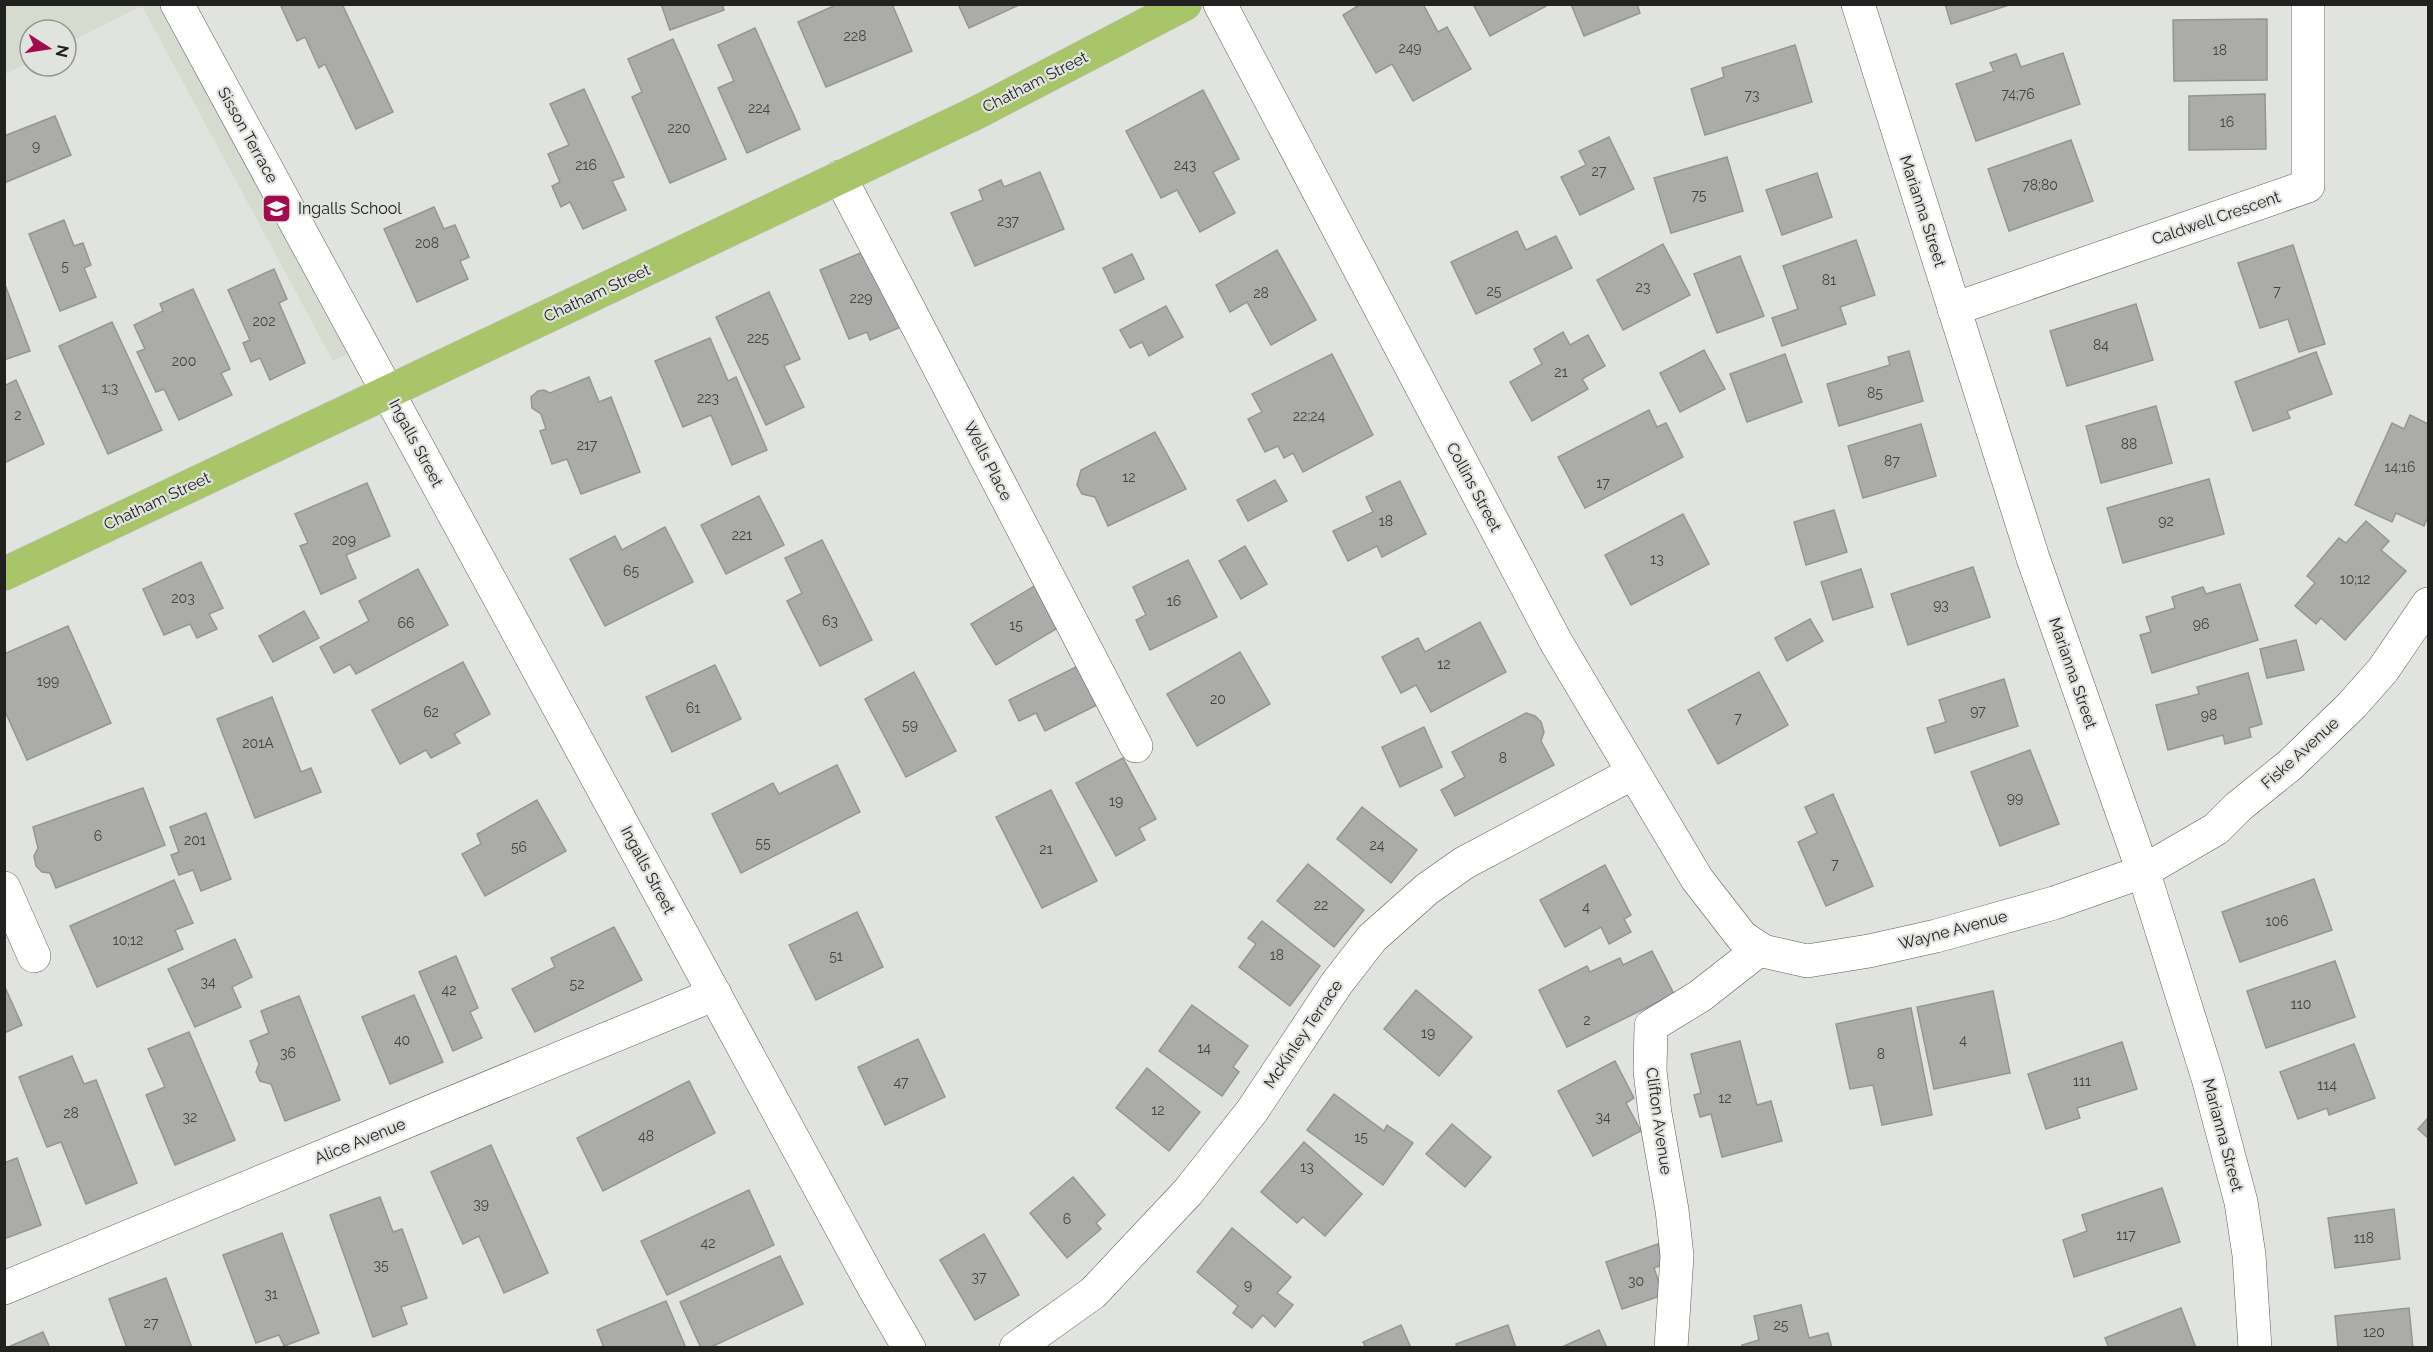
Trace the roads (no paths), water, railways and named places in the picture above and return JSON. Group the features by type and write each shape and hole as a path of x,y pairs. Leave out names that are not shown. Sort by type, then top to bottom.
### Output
{"main road":[{"name":"Chatham Street","path":"4,574 976,113 1185,4"}],"street":[{"name":"Sisson Terrace","path":"177,4 388,391"},
{"name":"Collins Street","path":"1220,4 1556,642 1697,879 1742,937 1760,949"},
{"name":"Marianna Street","path":"1858,4 2033,558 2142,872 2211,1090 2241,1202 2249,1255 2255,1347"},
{"name":"Caldwell Crescent","path":"1954,309 2308,186 2308,4"},
{"name":"Wells Place","path":"840,177 1136,746"},
{"name":"Ingalls Street","path":"388,391 873,1286 909,1347"},
{"name":"Fiske Avenue","path":"2142,872 2216,829 2238,807 2290,765 2352,705 2383,670 2428,604"},
{"name":"McKinley Terrace","path":"1016,1347 1093,1293 1188,1192 1252,1111 1337,983 1372,938 1427,889 1464,863 1633,773"},
{"name":"Wayne Avenue","path":"1760,949 1807,961 1869,951 1936,936 2054,903 2142,872"},
{"path":"4,888 34,956"},
{"name":"Clifton Avenue","path":"1671,1347 1677,1256 1650,1071 1651,1026 1700,996 1760,949"},
{"name":"Alice Avenue","path":"4,1288 715,994"}],"place":[{"name":"Ingalls School","path":"277,208"}]}
